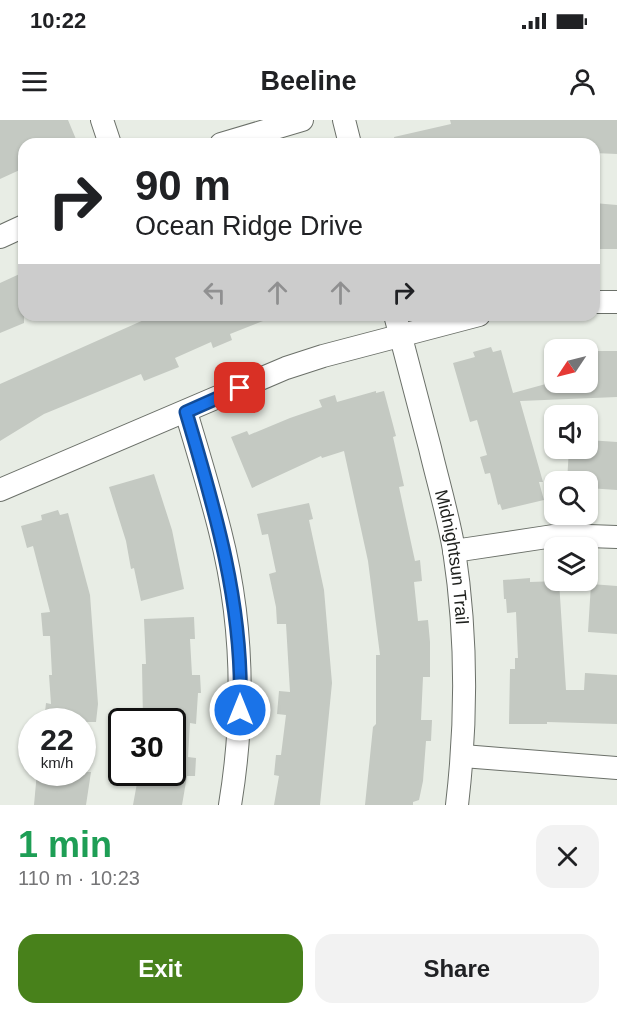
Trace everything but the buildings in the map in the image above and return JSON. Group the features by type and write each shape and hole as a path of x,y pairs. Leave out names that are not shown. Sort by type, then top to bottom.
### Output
{"street":[{"path":"102,120 108,138"},
{"path":"241,138 302,120"},
{"path":"344,120 348,138"},
{"path":"0,237 18,229"},
{"path":"600,302 617,302"},
{"path":"0,490 286,368 398,325 430,321"},
{"name":"Midnightsun Trail","path":"398,325 448,516 454,551 464,640 465,680 463,756 457,805"},
{"path":"186,412 221,533 239,651 241,692 239,728 230,805"},
{"path":"454,551 560,535 617,537"},
{"path":"463,756 617,768"}],"route":[{"path":"240,388 186,412 221,533 228,570 239,651 240,710"}]}
